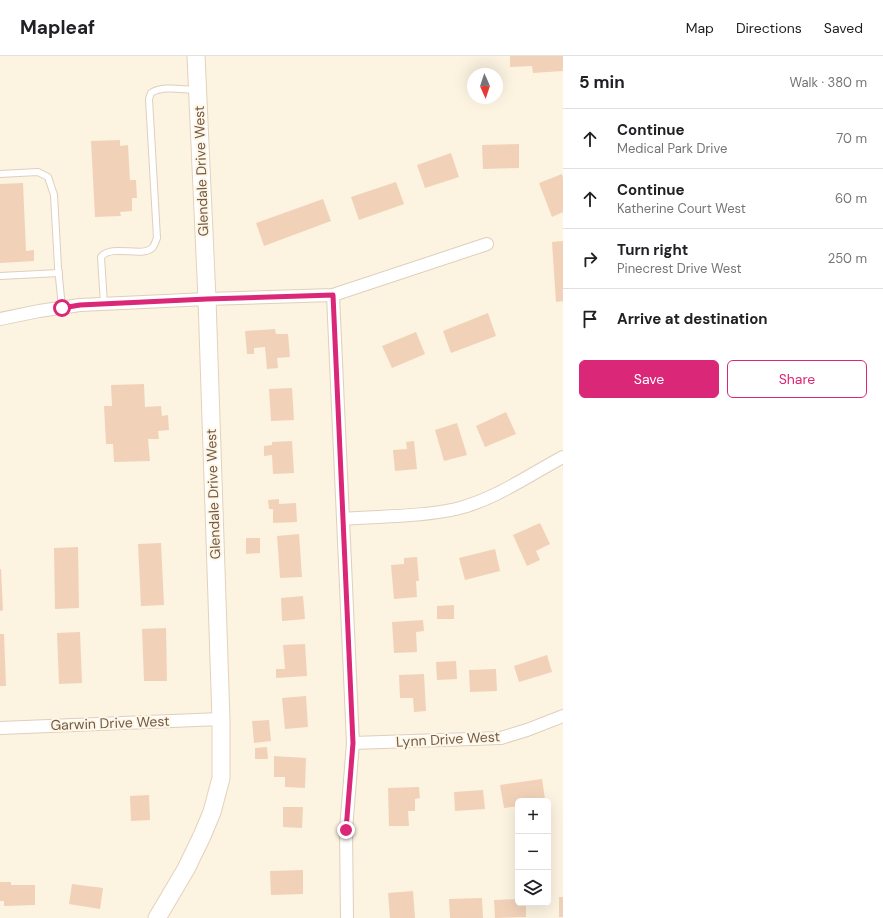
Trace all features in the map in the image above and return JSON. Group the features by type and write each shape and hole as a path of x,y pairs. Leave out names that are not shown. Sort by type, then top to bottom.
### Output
{"street":[{"name":"Glendale Drive West","path":"157,918 186,869 202,836 212,812 221,778 221,719 207,299 196,56"},
{"path":"0,319 26,313 104,304 333,295 487,244"},
{"path":"333,295 353,743 346,830 347,918"},
{"path":"343,519 426,514 456,508 503,490 563,457"},
{"name":"Lynn Drive West","path":"353,743 501,738 563,716"},
{"name":"Garwin Drive West","path":"0,728 221,719"}],"lane":[{"path":"104,304 101,258 104,254 111,252 148,251 154,246 157,238 149,99 151,93 156,90 164,89 198,90"},
{"path":"0,174 38,172 48,177 54,195 62,308"},
{"path":"0,276 59,273"}],"building":[{"path":"510,56 563,56 563,71 533,73 532,66 510,67"},
{"path":"120,140 120,146 128,145 130,180 136,180 137,198 132,198 132,211 120,212 121,216 95,217 91,141"},
{"path":"519,144 519,168 483,169 482,145"},
{"path":"451,153 459,177 425,188 417,165"},
{"path":"562,174 563,212 552,217 539,183"},
{"path":"396,182 404,204 359,220 351,197"},
{"path":"23,183 26,251 34,250 34,261 0,263 0,184"},
{"path":"323,199 331,221 264,246 256,223"},
{"path":"563,241 563,301 556,302 552,242"},
{"path":"488,313 496,336 451,353 443,331"},
{"path":"275,329 276,334 288,334 290,357 277,358 278,368 267,369 265,347 254,348 254,354 247,354 245,331"},
{"path":"416,332 425,354 392,368 382,346"},
{"path":"144,384 145,407 161,406 162,416 168,415 169,430 158,431 159,439 148,439 150,461 114,462 113,444 106,444 104,406 112,406 111,385"},
{"path":"292,388 294,420 271,421 269,389"},
{"path":"506,412 516,434 485,447 476,426"},
{"path":"457,423 467,455 444,461 435,430"},
{"path":"292,441 294,473 273,474 272,455 264,456 264,446 272,445 272,442"},
{"path":"414,441 417,469 395,471 393,450 407,449 406,442"},
{"path":"279,499 279,504 296,503 297,522 273,523 273,509 269,509 268,500"},
{"path":"540,523 550,544 536,551 540,560 527,566 513,535"},
{"path":"299,534 302,577 280,578 277,536"},
{"path":"246,538 260,538 260,553 246,554"},
{"path":"161,543 164,605 141,606 138,544"},
{"path":"78,547 79,608 55,609 54,548"},
{"path":"495,549 500,571 465,580 459,558"},
{"path":"417,557 419,581 416,581 417,597 394,599 391,565 404,564 404,558"},
{"path":"0,569 3,610 0,611"},
{"path":"303,596 305,619 282,621 281,598"},
{"path":"454,605 454,619 437,619 437,606"},
{"path":"423,620 424,631 416,632 417,652 394,653 392,622"},
{"path":"166,628 167,681 144,681 142,629"},
{"path":"80,632 82,683 59,684 57,633"},
{"path":"0,634 4,634 6,686 0,686"},
{"path":"305,644 307,676 276,678 276,669 285,669 283,645"},
{"path":"547,655 552,672 519,682 514,666"},
{"path":"456,661 457,679 437,680 436,662"},
{"path":"496,669 497,691 470,692 469,670"},
{"path":"424,674 426,711 414,712 413,698 400,698 399,675"},
{"path":"306,696 308,727 285,729 282,698"},
{"path":"269,720 271,741 254,743 252,721"},
{"path":"267,747 268,759 255,759 255,748"},
{"path":"274,756 306,758 305,788 285,787 285,777 274,777"},
{"path":"542,779 545,798 515,798 515,806 504,808 500,785"},
{"path":"419,787 420,798 415,799 415,811 408,811 409,826 389,826 388,788"},
{"path":"483,790 485,809 455,811 454,792"},
{"path":"149,795 150,820 131,821 130,796"},
{"path":"283,807 303,807 302,828 283,827"},
{"path":"303,870 303,894 271,895 270,871"},
{"path":"0,882 11,882 11,885 35,885 35,905 4,906 4,901 0,901"},
{"path":"72,884 103,888 100,909 69,904"},
{"path":"413,891 415,918 390,918 388,893"},
{"path":"559,897 563,897 563,917 559,917"},
{"path":"482,898 483,918 450,918 449,899"},
{"path":"515,899 515,906 526,906 526,917 495,918 494,900"}],"route":[{"path":"62,308 80,305 333,295 353,743 346,830"}]}
